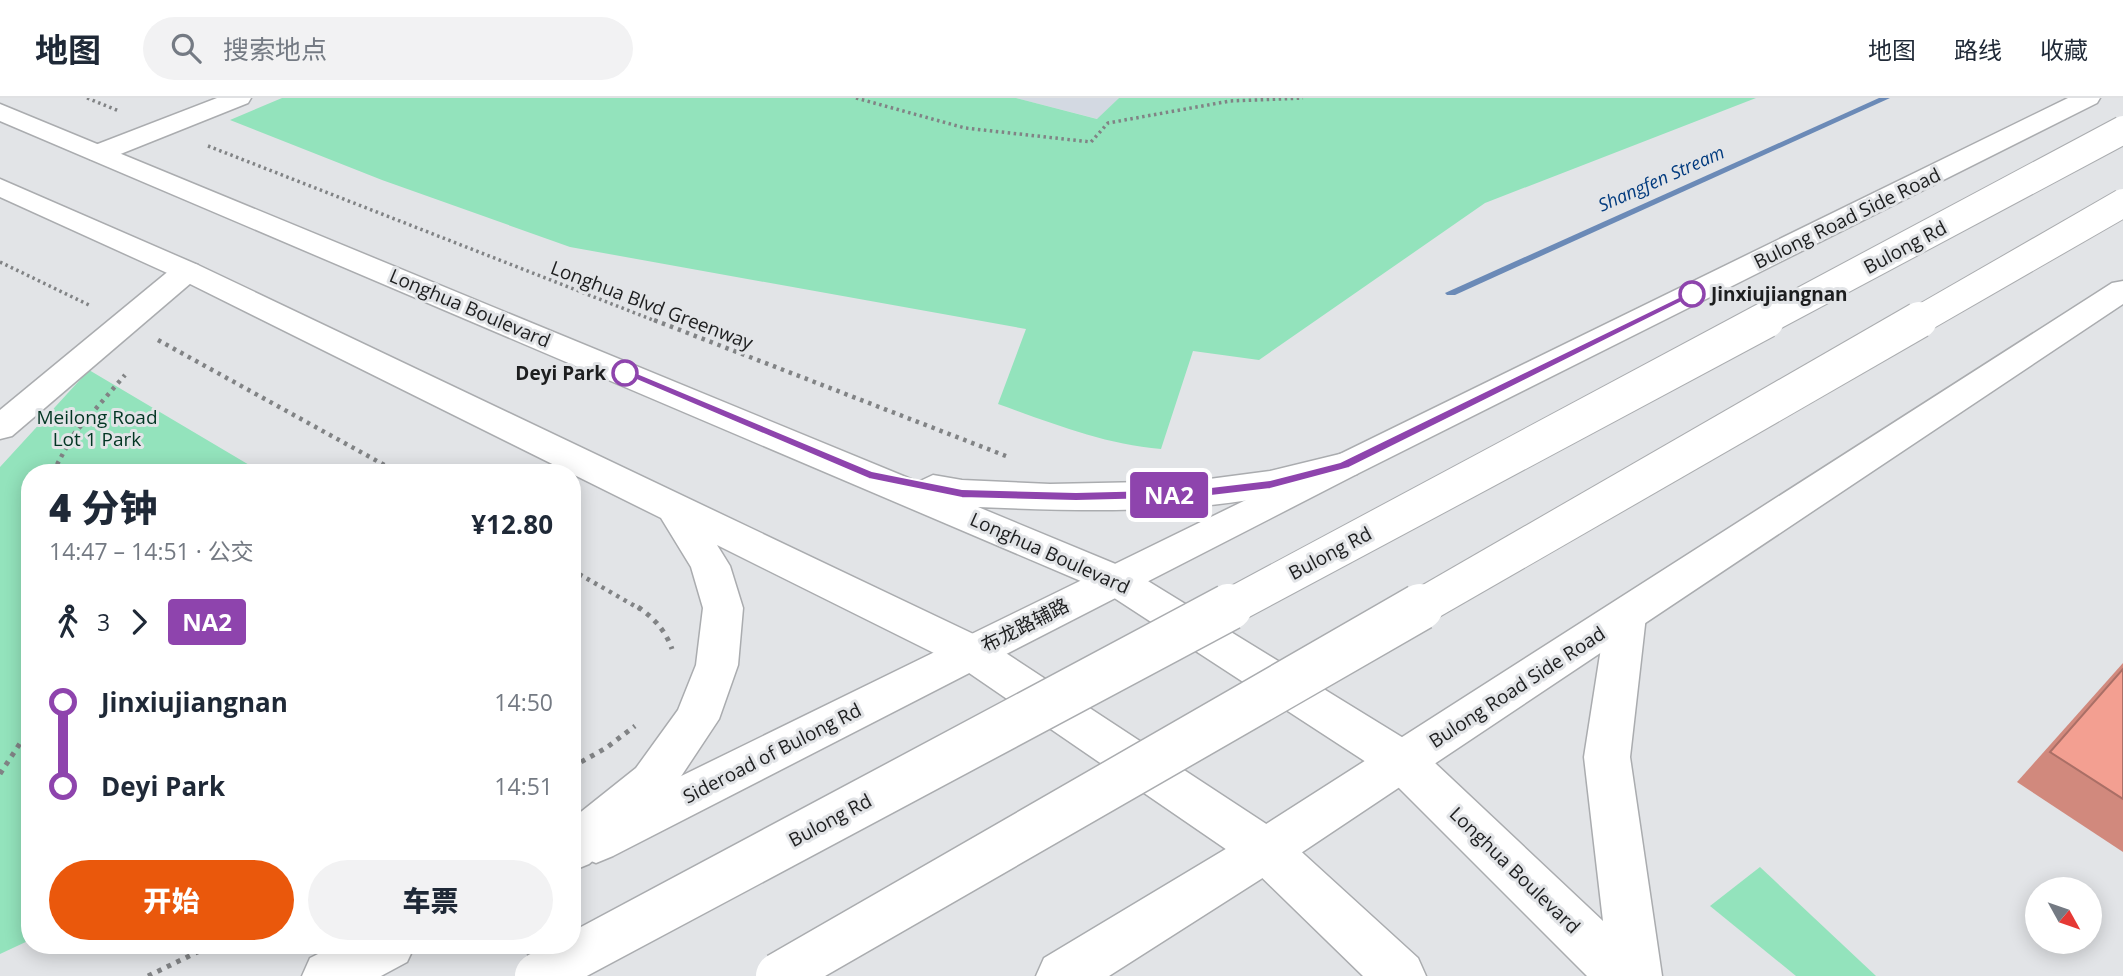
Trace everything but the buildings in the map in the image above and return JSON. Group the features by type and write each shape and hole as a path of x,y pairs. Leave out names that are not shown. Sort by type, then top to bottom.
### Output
{"main road":[{"path":"99,153 239,98"},
{"name":"Bulong Road Side Road","path":"1116,580 2088,98"},
{"name":"Longhua Boulevard","path":"0,111 1116,580 1402,761 1624,976"},
{"name":"Bulong Rd","path":"581,953 2123,130"},
{"path":"0,187 187,271 971,652 1266,850 1400,976"},
{"path":"779,976 2123,203"},
{"path":"0,428 187,271"},
{"name":"Bulong Road Side Road","path":"1402,761 2123,290"},
{"path":"869,475 962,494 1128,497 1194,494 1270,484 1344,465"},
{"path":"581,843 652,782 697,719 717,665 723,608 710,566 675,509"},
{"name":"布龙路辅路","path":"971,652 1116,580"},
{"path":"1626,615 1607,757 1636,976"},
{"name":"Sideroad of Bulong Rd","path":"581,847 971,652"},
{"path":"1062,976 1266,850 1402,761"},
{"path":"328,976 371,954"},
{"name":"Bulong Rd","path":"538,976 579,954"}],"path":[{"path":"856,98 965,128 1091,142 1108,123 1230,101 1303,98"},
{"name":"Longhua Blvd Greenway","path":"204,144 967,443 1016,459"},
{"path":"0,262 95,308"},
{"path":"152,336 383,464"},
{"path":"58,464 73,435 125,375"},
{"path":"581,575 656,620 670,638 674,659"},
{"path":"581,762 606,748 645,718"},
{"path":"0,774 21,744"},
{"path":"148,976 193,954"}],"shaded area":[{"path":"1016,98 1119,98 1098,119"}],"green space":[{"path":"282,98 1016,98 1097,119 1119,98 1756,98 1485,203 1259,360 1193,351 1161,449 1098,438 998,404 1026,329 570,247 382,180 230,120"},
{"name":"Meilong Road Lot 1 Park","path":"89,370 248,464 21,464 21,944 0,954 0,467"},
{"path":"1760,867 1876,976 1796,976 1710,906"}],"waterway":[{"name":"Shangfen Stream","path":"1451,293 1886,98"}],"bus line":[{"name":"NA2","path":"625,373 869,475 962,494 1128,497 1194,494 1270,484 1344,465 1692,294"}],"place":[{"name":"Jinxiujiangnan","path":"1692,294"},
{"name":"Deyi Park","path":"625,373"}]}
